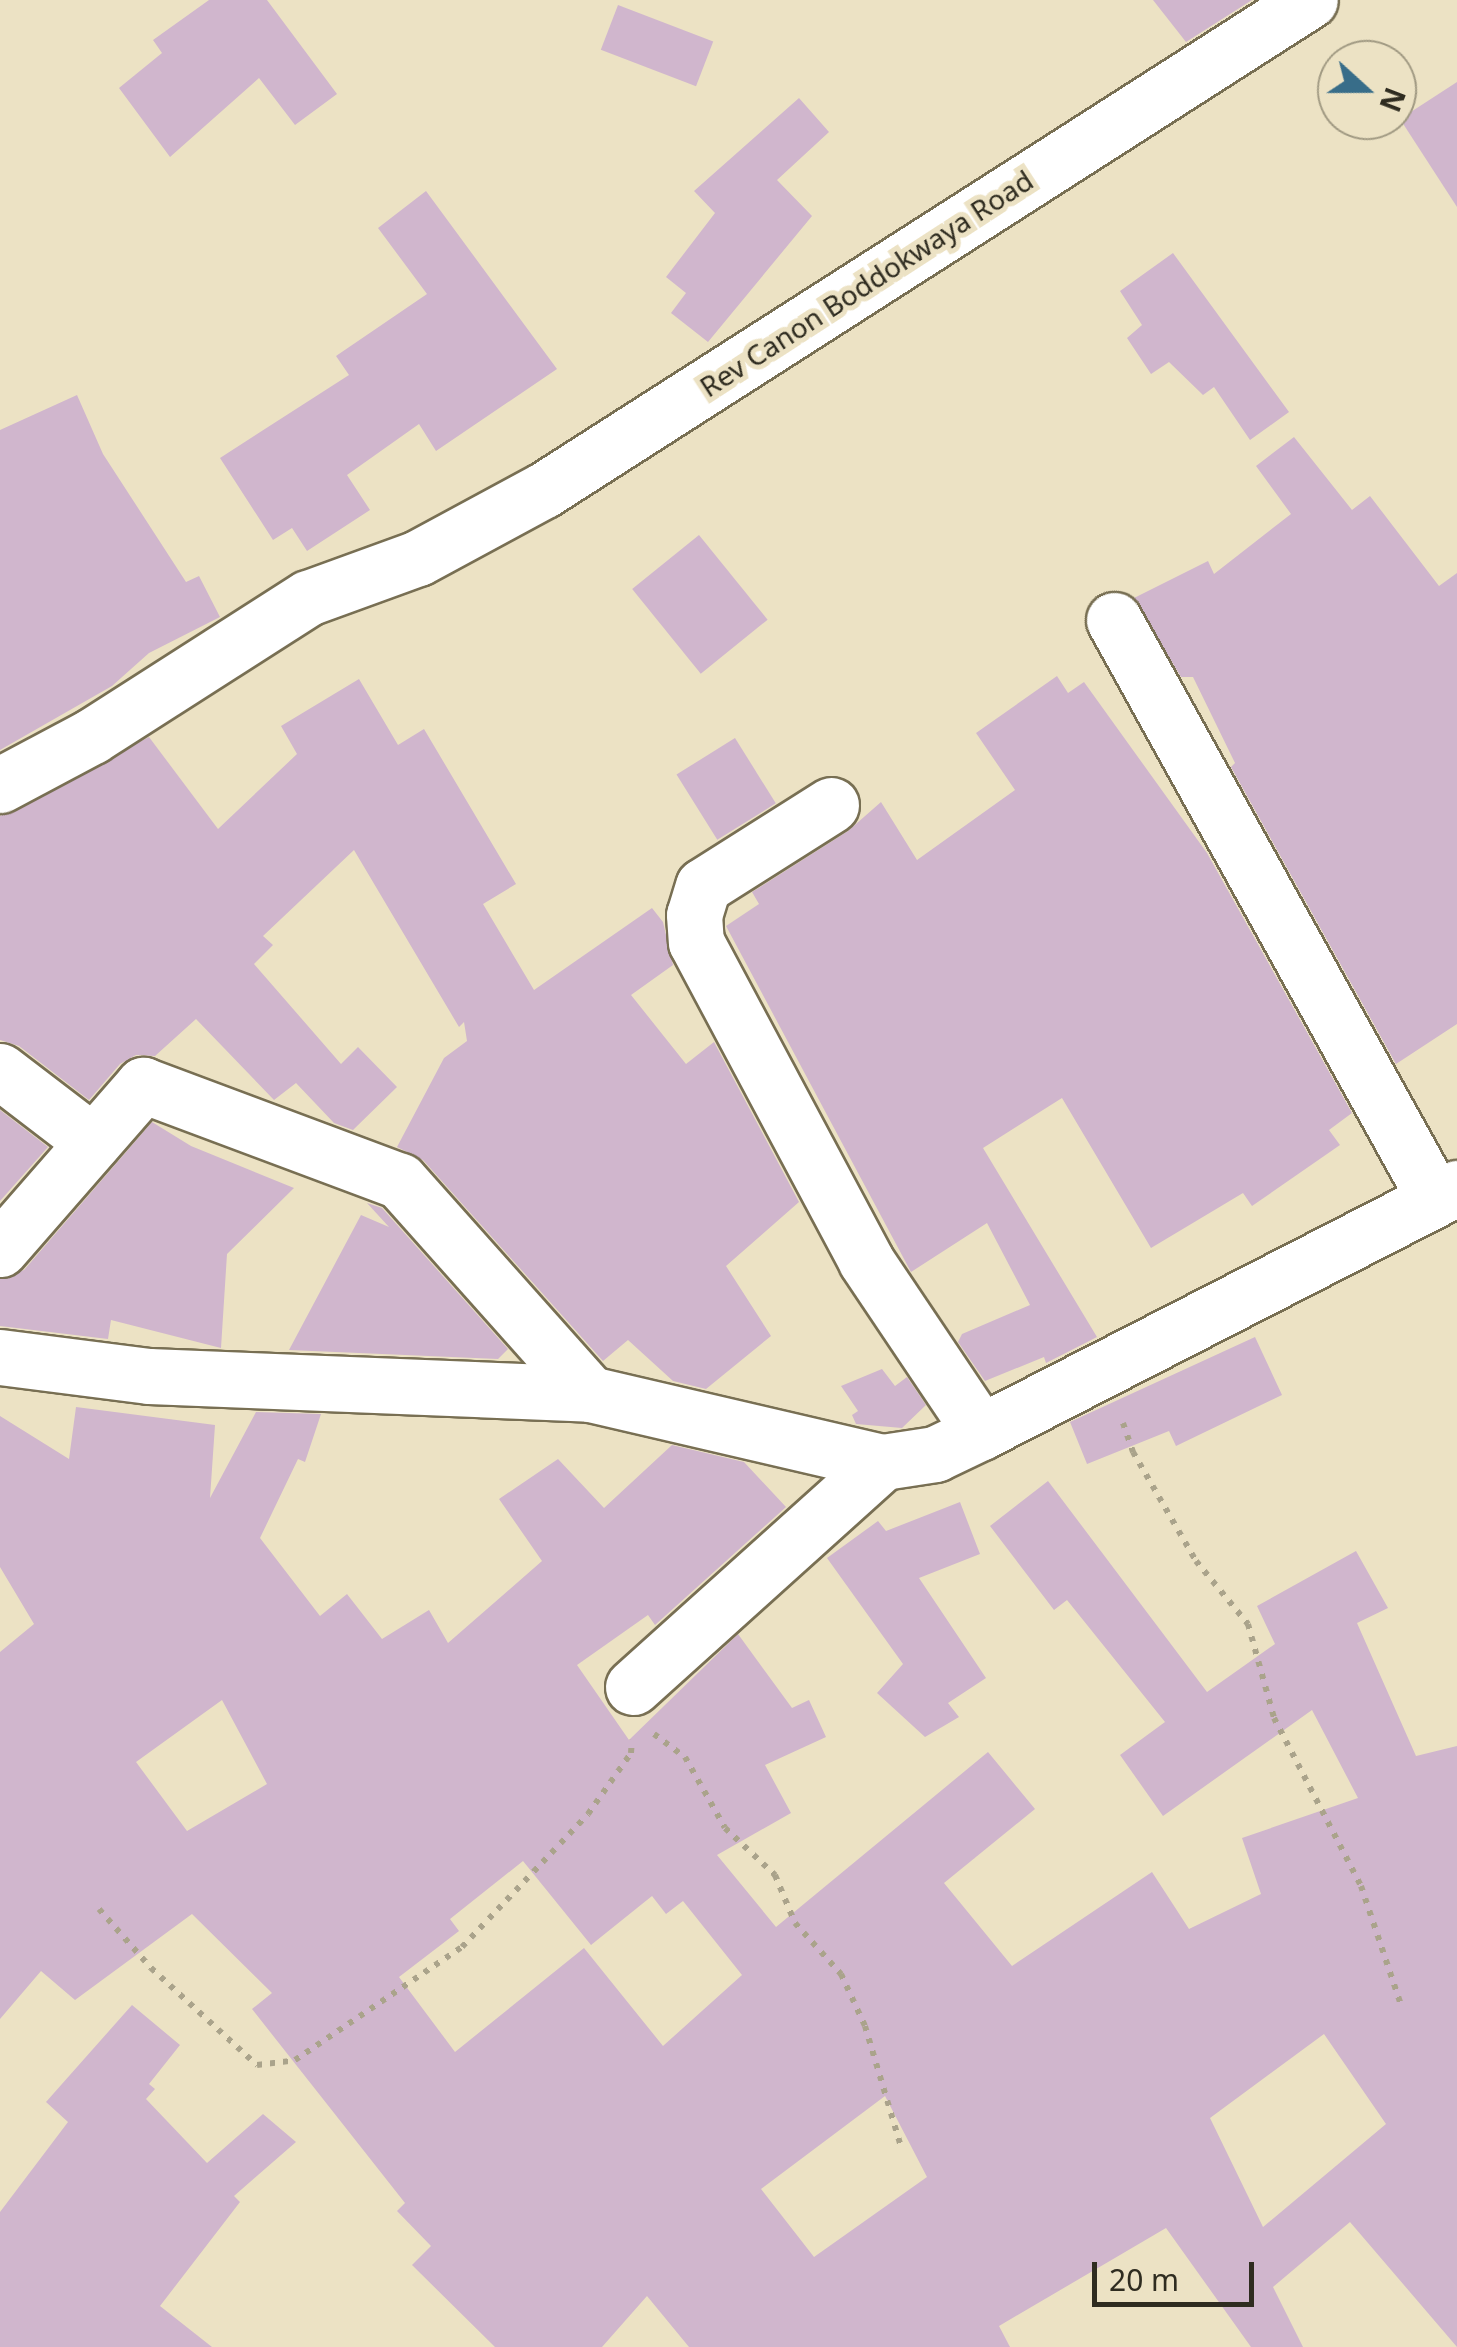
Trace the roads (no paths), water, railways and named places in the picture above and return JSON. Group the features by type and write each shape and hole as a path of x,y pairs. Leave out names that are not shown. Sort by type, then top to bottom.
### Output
{"street":[{"name":"Rev Canon Boddokwaya Road","path":"0,785 92,736 308,598 418,558 544,490 1310,0"},
{"path":"0,1357 150,1376 590,1394 883,1462 935,1454 1446,1193 1114,620"},
{"path":"831,805 703,886 694,915 696,942 866,1261 980,1432"},
{"path":"0,1071 93,1142"},
{"path":"0,1250 143,1084 400,1181 590,1394"},
{"path":"633,1703 883,1462"}]}
